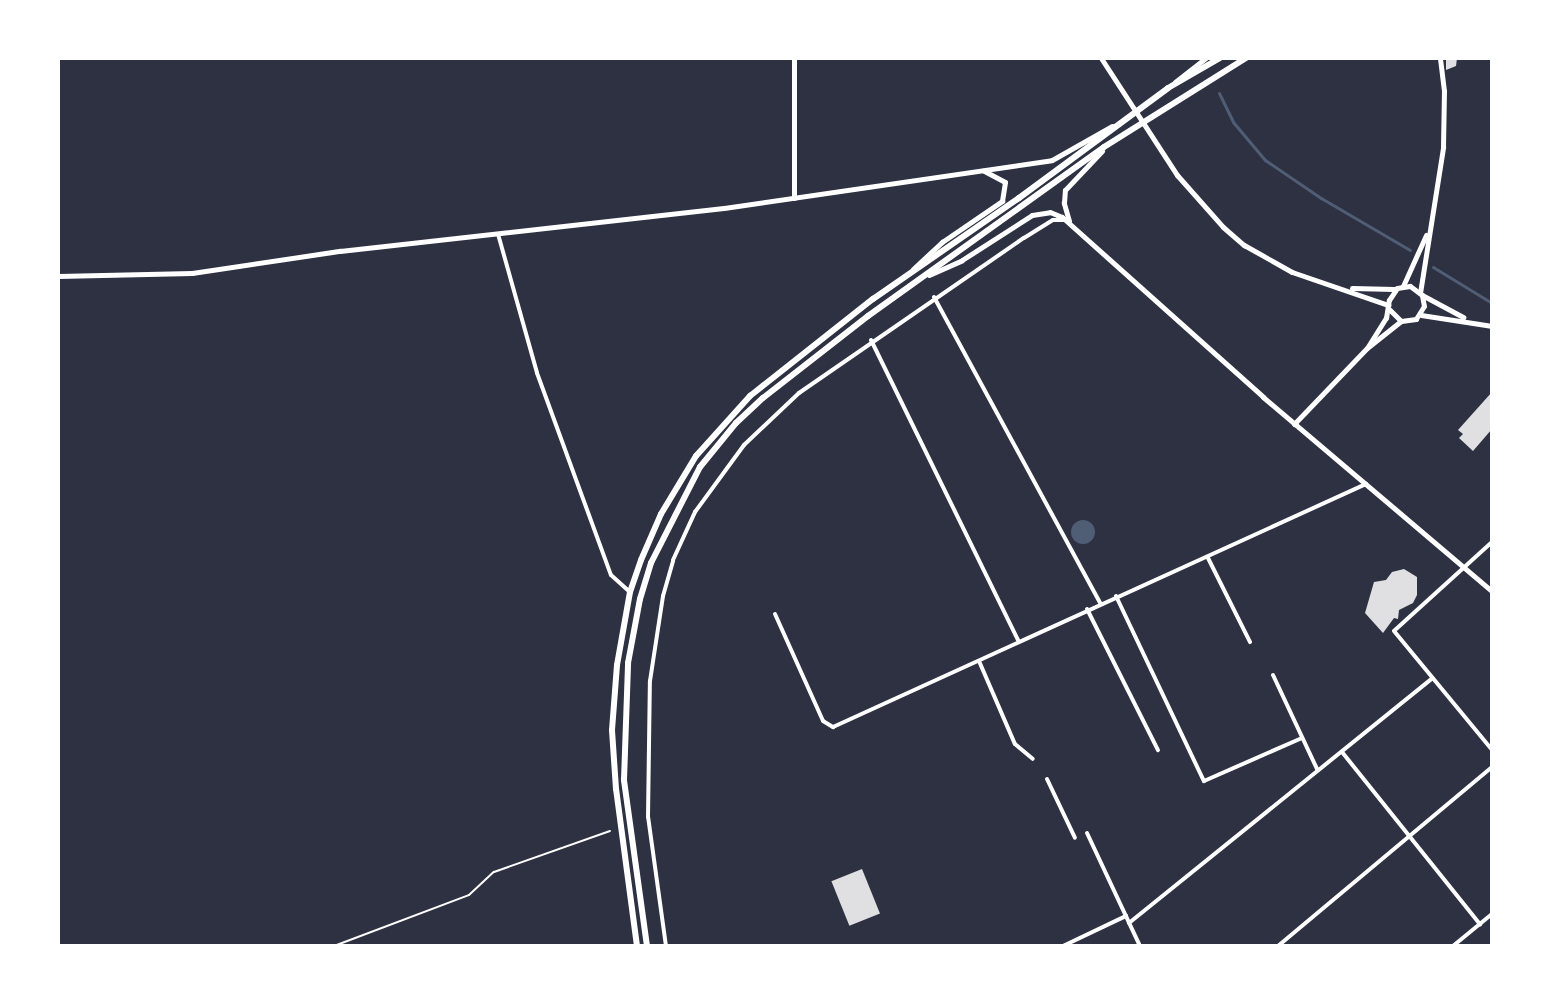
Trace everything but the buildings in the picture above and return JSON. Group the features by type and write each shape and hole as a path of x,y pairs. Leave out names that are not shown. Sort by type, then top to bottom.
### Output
{"highway":[{"path":"637,946 618,813 612,730 617,665 630,592 661,514 696,456 720,427 780,370 909,273 1168,88 1220,58"},
{"path":"647,946 624,780 623,722 630,652 651,563 683,495 736,423 801,368 1104,147 1246,58"}],"street":[{"path":"794,58 794,198"},
{"path":"1101,58 1177,175 1205,210 1244,245 1292,272 1343,288 1389,308 1401,321"},
{"path":"1168,88 1206,58"},
{"path":"1294,424 1367,348 1401,321 1411,321 1420,315 1424,306 1421,294 1443,147 1444,91 1440,58"},
{"path":"58,276 173,274 794,198 1052,160 1128,117"},
{"path":"1069,222 1063,197 1065,190 1093,164 1104,147"},
{"path":"909,273 942,242 1002,201 1005,182 994,173 979,170"},
{"path":"928,275 962,260 1037,212 1055,213 1069,222 1294,424 1492,591"},
{"path":"666,946 648,817 650,681 669,574 695,512 732,459 792,398 934,297 1053,220 1069,222"},
{"path":"1367,348 1429,231"},
{"path":"498,234 537,373 611,575 630,592"},
{"path":"1343,288 1400,287 1421,294 1471,321"},
{"path":"934,297 1100,603"},
{"path":"1420,315 1492,326"},
{"path":"871,340 1018,641"},
{"path":"775,614 823,721 833,727 1366,484"},
{"path":"1492,542 1394,631 1492,750"},
{"path":"1208,558 1250,642"},
{"path":"1116,596 1204,781 1302,738"},
{"path":"1087,609 1158,750"},
{"path":"979,661 1015,744 1033,759"},
{"path":"1273,675 1317,769"},
{"path":"1129,923 1433,678"},
{"path":"1342,752 1480,924"},
{"path":"1278,946 1492,767"},
{"path":"1047,779 1075,838"},
{"path":"1087,833 1140,946"},
{"path":"1453,946 1492,914"},
{"path":"1063,946 1126,916"}],"path":[{"path":"334,946 469,895 494,872 610,831"}],"water":[{"path":"1083,520 1092,523 1095,532 1092,541 1083,544 1074,541 1071,532 1074,523"}],"waterway":[{"path":"1219,93 1233,122 1265,160 1321,198 1410,250"},
{"path":"1433,267 1492,303"}]}
